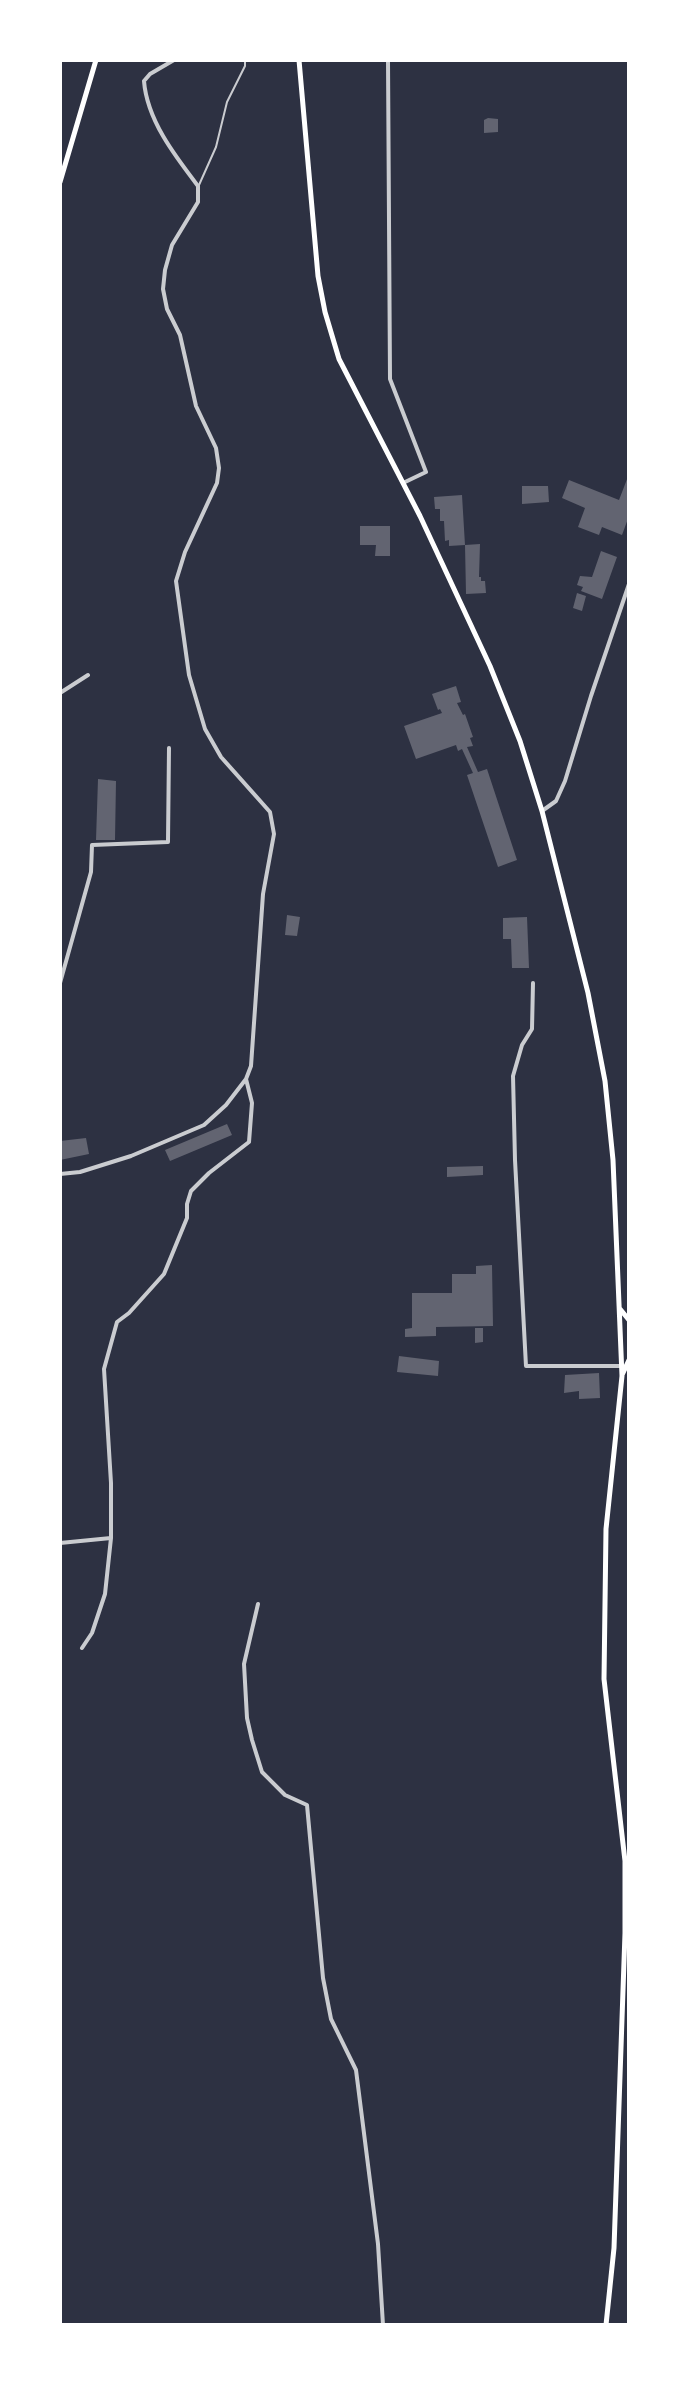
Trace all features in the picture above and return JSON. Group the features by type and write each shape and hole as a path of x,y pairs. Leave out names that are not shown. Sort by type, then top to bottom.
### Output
{"main road":[{"path":"60,182 96,60"},
{"path":"299,60 318,276 339,359 403,483 490,666 520,741 542,811 588,993 605,1081 613,1160 622,1376 606,1529 604,1679 625,1861 614,2248 606,2325"},
{"path":"618,1307 629,1320"},
{"path":"622,1376 629,1360"}],"street":[{"path":"60,1174 80,1172 131,1156 204,1125 226,1105 246,1079 251,1066 263,894 274,834 270,812 221,757 205,729 189,675 176,581 185,552 217,483 219,468 216,448 196,406 180,335 167,309 163,289 172,245 198,202 198,186 176,157 151,111 144,91 144,81 150,74 174,60"},
{"path":"388,60 390,379 426,472 403,483"},
{"path":"542,811 556,801 565,781 629,584"},
{"path":"60,693 88,675"},
{"path":"60,983 91,872 92,845 168,842 169,748"},
{"path":"533,983 532,1029 522,1045 513,1076 515,1175 526,1366 621,1366"},
{"path":"82,1648 92,1633 105,1594 111,1538 111,1483 104,1369 117,1322 164,1274 187,1218 191,1191 249,1142 252,1103 246,1079"},
{"path":"60,1543 111,1538"},
{"path":"258,1604 244,1664 247,1718 262,1772 285,1795 307,1805 323,1978 331,2019 356,2070 378,2244 383,2325"}],"lane":[{"path":"198,186 216,147 227,102 245,60"}],"building":[{"path":"498,119 498,132 484,133 484,120"},
{"path":"629,474 629,516 622,535 602,527 599,535 578,527 585,508 562,498 569,480 619,500"},
{"path":"522,486 548,486 549,502 522,504"},
{"path":"462,495 465,545 449,546 449,540 445,541 444,521 440,521 440,509 435,509 434,497"},
{"path":"360,526 390,526 390,556 375,556 376,545 360,545"},
{"path":"480,544 479,577 485,581 486,593 466,594 465,545"},
{"path":"601,551 617,557 602,599 581,591 583,587 577,585 580,576 592,577"},
{"path":"577,593 586,596 582,611 573,608"},
{"path":"456,686 461,702 457,703 465,714 473,737 470,738 473,746 467,747 478,772 487,769 517,860 498,867 467,775 473,773 462,749 458,751 456,745 416,759 404,726 442,713 432,694"},
{"path":"98,779 116,781 115,840 96,840"},
{"path":"287,915 300,917 297,936 285,935"},
{"path":"527,917 529,968 512,968 511,939 503,939 503,918"},
{"path":"227,1124 232,1135 170,1161 165,1150"},
{"path":"86,1138 89,1154 60,1160 60,1141"},
{"path":"483,1166 483,1175 447,1177 447,1167"},
{"path":"492,1265 493,1326 436,1327 436,1336 405,1337 405,1329 412,1328 412,1293 452,1293 452,1274 476,1274 476,1266"},
{"path":"475,1328 483,1328 483,1342 475,1343"},
{"path":"399,1356 439,1361 438,1376 397,1372"},
{"path":"599,1373 600,1398 579,1399 579,1391 564,1393 565,1375"}]}
